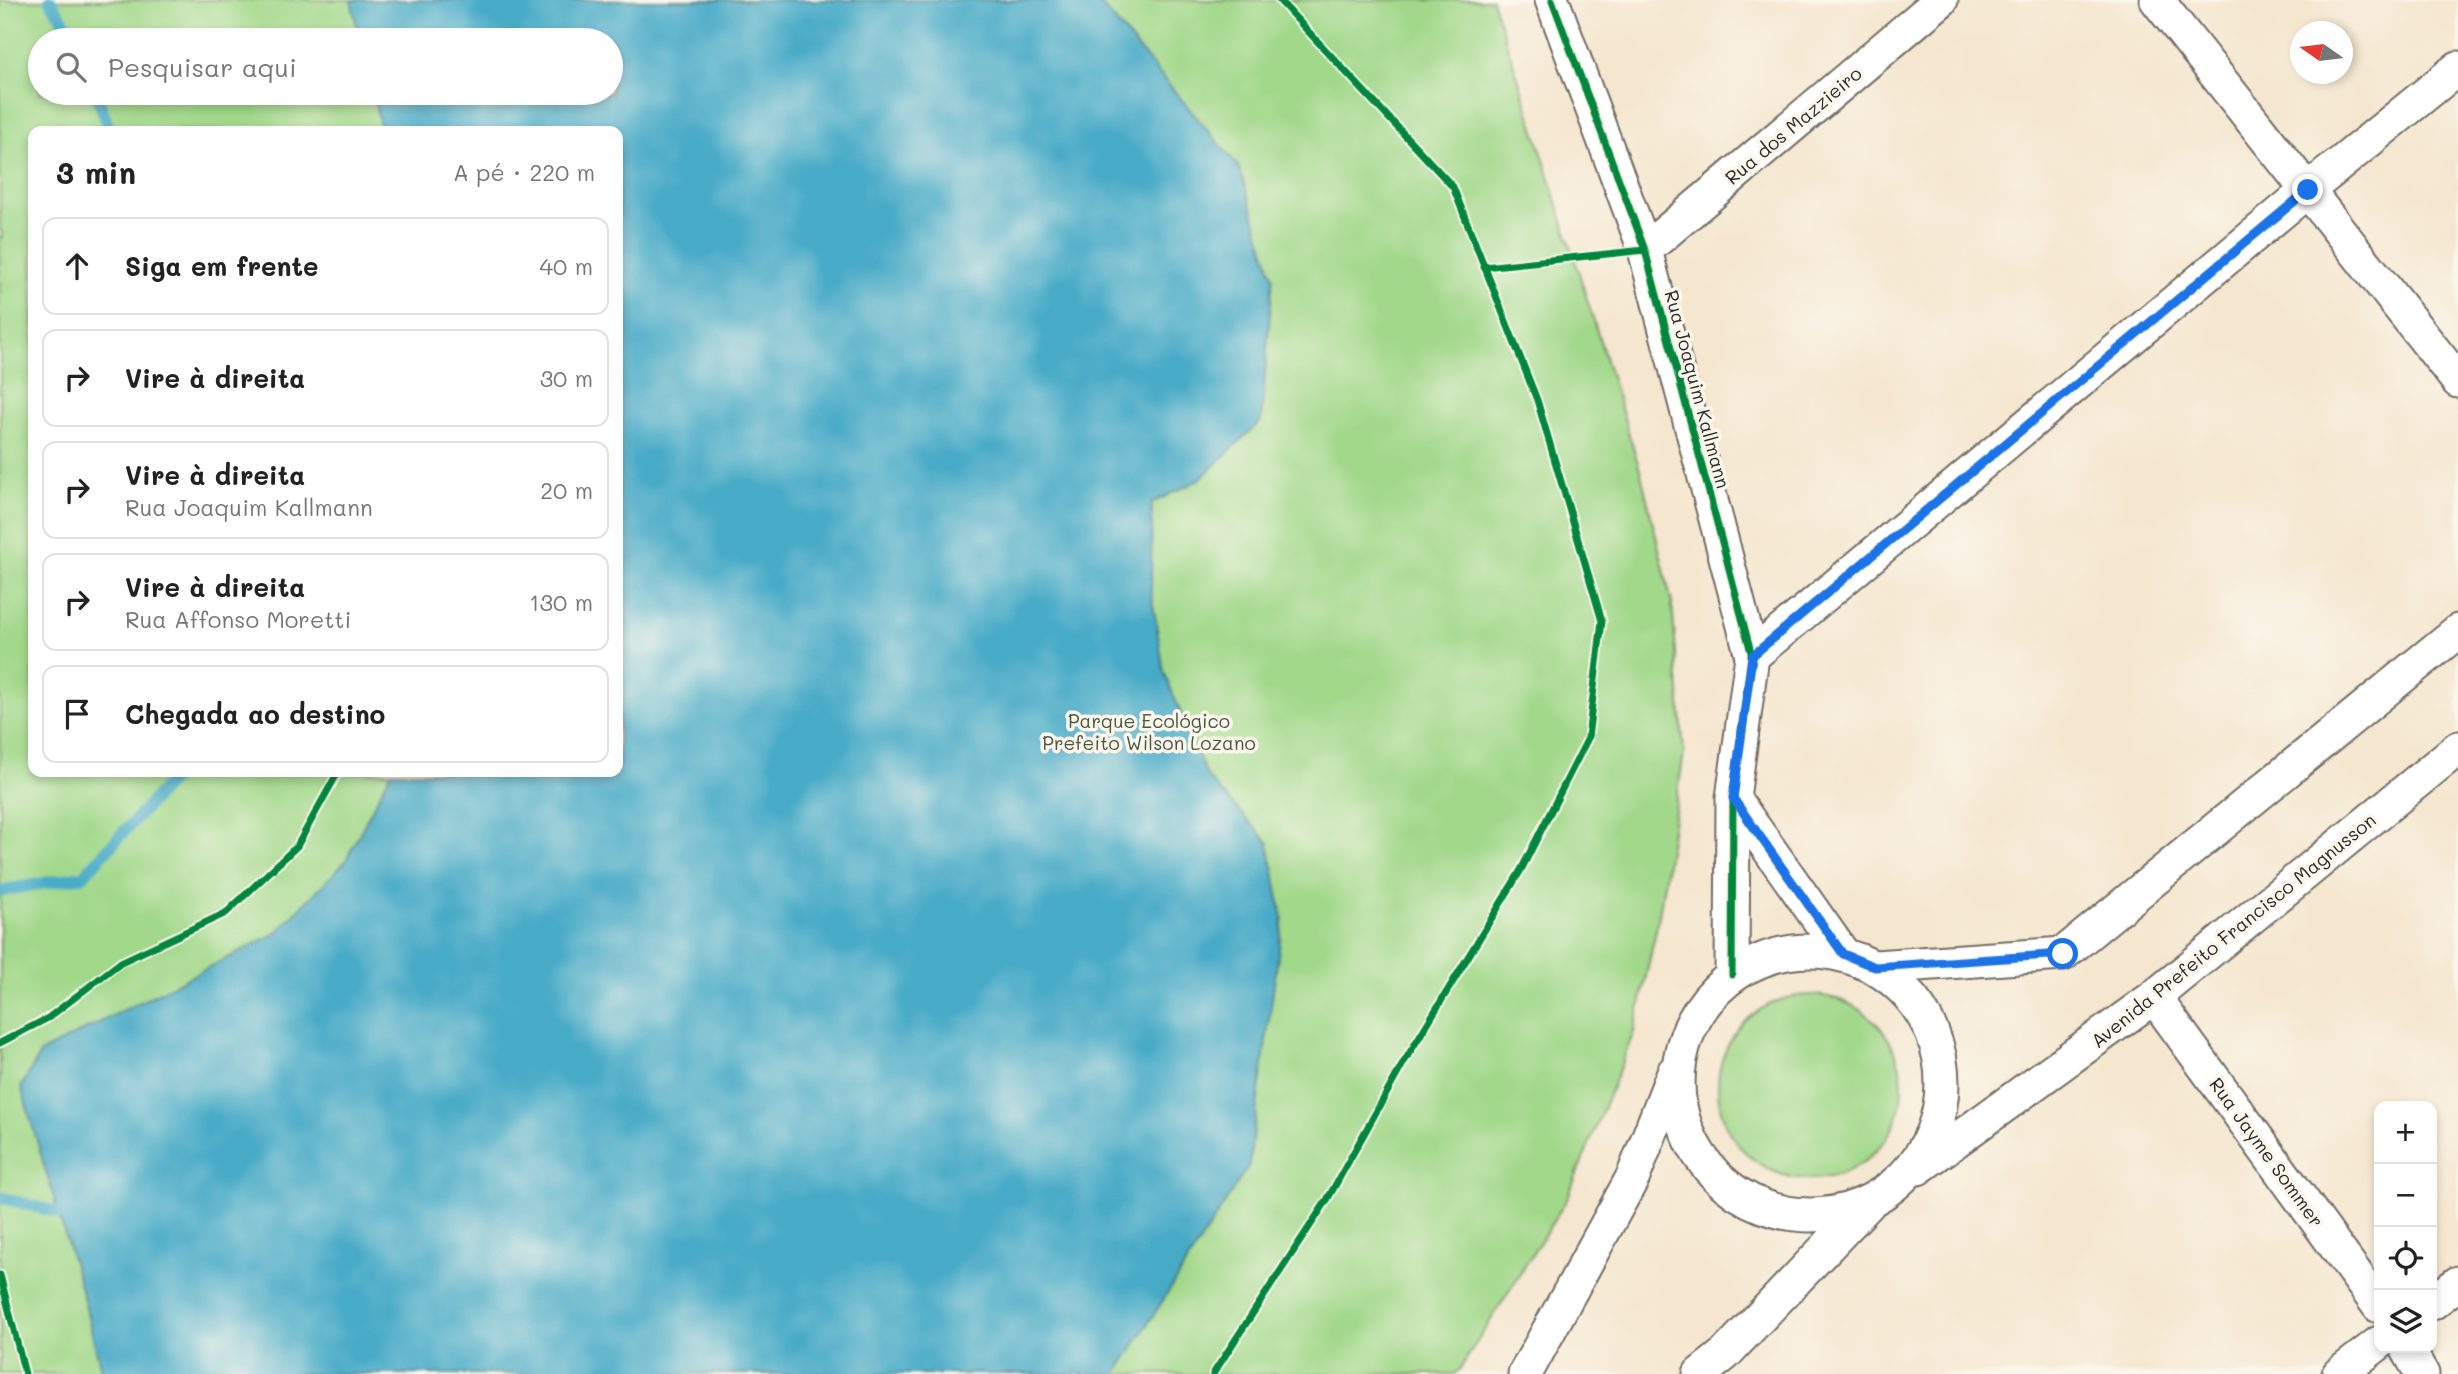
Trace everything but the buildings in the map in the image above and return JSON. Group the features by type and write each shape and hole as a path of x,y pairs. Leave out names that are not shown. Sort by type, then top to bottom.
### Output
{"street":[{"name":"Rua Joaquim Kallmann","path":"1552,0 1645,250 1752,656 1733,798 1732,975"},
{"name":"Rua dos Mazzieiro","path":"1645,250 1941,0"},
{"path":"2157,0 2458,381"},
{"path":"1752,656 2308,190 2458,68"},
{"path":"1875,967 2063,954 2458,631"},
{"name":"Avenida Prefeito Francisco Magnusson","path":"1870,1203 2154,997 2458,748"},
{"path":"1733,798 1843,954"},
{"path":"1525,1374 1633,1177 1690,1026 1708,998 1732,975 1767,957 1805,950 1843,954 1875,967 1907,992 1930,1026 1942,1066 1941,1108 1927,1146 1902,1180"},
{"name":"Rua Jayme Sommer","path":"2154,997 2374,1299"},
{"path":"1680,1057 1678,1099 1690,1140 1713,1175 1747,1201 1787,1215 1829,1215 1870,1203"},
{"path":"1719,1367 1870,1203"},
{"path":"2437,1299 2458,1283"},
{"path":"2339,1374 2374,1347"},
{"path":"2410,1353 2422,1374"}],"green space":[{"name":"Parque Ecológico Prefeito Wilson Lozano","path":"0,0 1492,0 1640,470 1672,603 1684,752 1659,916 1634,1032 1567,1199 1460,1369 1454,1374 0,1374 0,237 3,236 0,229"},
{"path":"1810,995 1845,1002 1875,1022 1895,1052 1902,1087 1895,1122 1875,1152 1845,1172 1810,1179 1775,1172 1745,1152 1725,1122 1718,1087 1725,1052 1745,1022 1775,1002"}],"water":[{"name":"Parque Ecológico Prefeito Wilson Lozano","path":"351,0 1097,0 1239,167 1273,277 1261,421 1199,480 1152,503 1151,591 1164,672 1207,777 1268,842 1283,919 1249,1165 1116,1374 102,1374 84,1300 21,1087 41,1052 275,934 345,862 388,777 623,777 623,126 380,126 376,105 623,105 623,28 357,28"}],"waterway":[{"path":"50,0 68,28"},
{"path":"100,105 108,126"},
{"path":"0,891 83,876 174,777"},
{"path":"0,1197 59,1213 74,1214"}],"cycle path":[{"path":"1213,1374 1327,1200 1404,1062 1521,870 1588,738 1602,621 1537,400 1453,187 1279,0"},
{"path":"1552,0 1645,250 1752,656 1733,798 1732,975"},
{"path":"1484,267 1645,250"},
{"path":"0,1043 48,1018 121,962 226,913 297,846 335,777"},
{"path":"0,1275 25,1374"}],"route":[{"path":"2063,954 1875,967 1843,954 1733,798 1752,656 2308,190"}]}
